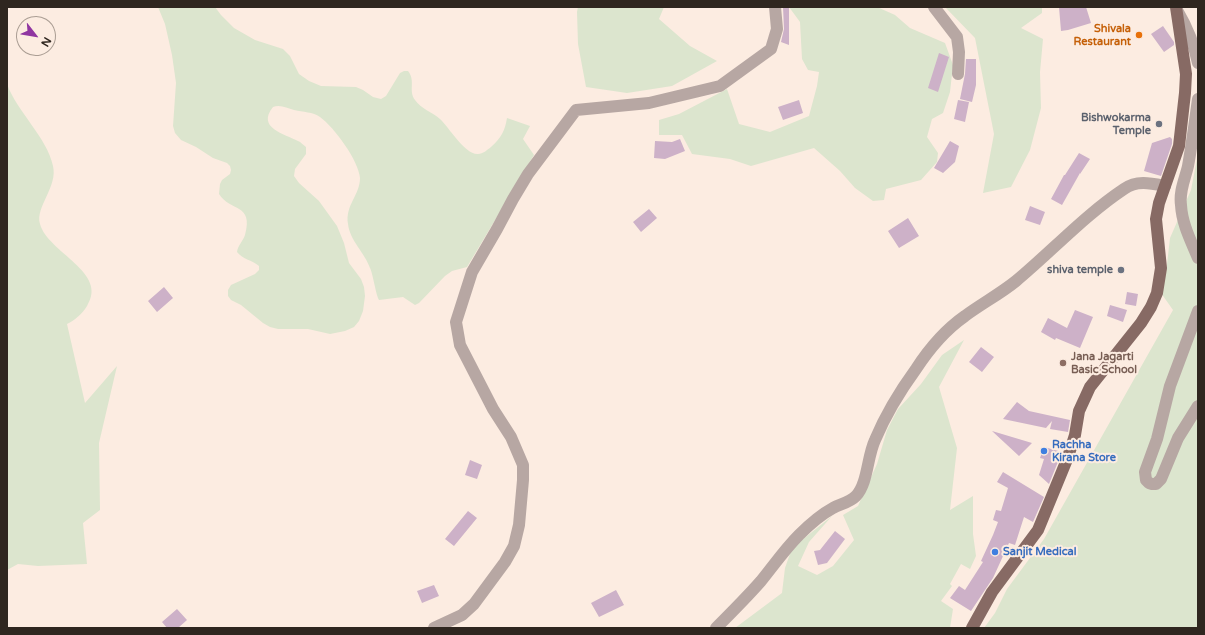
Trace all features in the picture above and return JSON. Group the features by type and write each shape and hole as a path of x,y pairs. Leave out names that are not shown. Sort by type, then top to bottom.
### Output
{"main road":[{"path":"972,628 992,592 1038,530 1068,457 1075,435 1079,411 1090,387 1141,323 1151,307 1157,293 1162,268 1156,219 1159,203 1179,146 1185,93 1186,74 1177,9"}],"street":[{"path":"434,628 462,615 474,604 508,557 514,546 519,525 523,465 511,437 493,409 460,345 456,322 472,272 528,174 576,110 649,103 720,86 771,48 777,30 775,7"},
{"path":"934,7 957,37 959,52 958,74"},
{"path":"1177,9 1189,32 1196,51 1198,63"},
{"path":"1198,99 1192,145 1181,191 1181,204 1186,231 1198,258"},
{"path":"716,628 758,585 787,547 799,535 824,514 850,501 856,496 863,483 871,449 883,424 916,369 946,332 964,316 998,295 1124,188 1143,182 1165,186"},
{"path":"1198,312 1170,386 1157,439 1145,472 1146,480 1149,483 1156,484 1162,479 1178,438 1198,406"}],"green space":[{"path":"158,7 215,7 234,28 255,40 283,49 290,56 299,74 309,81 321,86 356,87 373,97 381,99 386,96 400,73 408,71 411,78 412,93 415,100 420,106 440,119 457,140 468,150 478,154 485,152 502,134 507,118 530,126 523,139 534,155 467,267 452,271 445,276 419,303 415,305 403,297 379,300 368,262 349,230 348,217 350,206 358,190 360,178 359,171 351,154 339,136 317,115 284,107 273,107 269,114 268,120 270,125 280,133 299,141 306,147 306,154 295,169 294,176 299,183 319,201 337,226 344,243 349,263 361,279 365,296 363,311 359,321 354,327 345,331 330,334 308,329 278,329 270,327 241,305 231,300 228,296 228,290 231,285 255,274 259,270 259,266 237,252 238,247 245,235 247,225 244,213 240,209 229,204 219,194 222,180 230,174 230,166 227,163 213,158 196,147 181,140 175,133 173,126 176,83 165,24"},
{"path":"578,7 664,7 659,19 690,46 717,61 672,86 627,93 586,87 578,44"},
{"path":"789,7 877,7 895,15 910,28 945,43 953,65 950,92 943,113 932,119 927,137 938,153 937,162 921,180 886,189 884,200 873,201 855,188 840,171 814,148 751,166 730,159 692,154 682,135 659,135 659,120 679,114 727,89 739,124 770,132 809,116 819,72 808,70 802,59 800,22"},
{"path":"945,7 1042,7 1042,13 1021,28 1043,39 1040,72 1041,108 1030,150 1011,187 983,193 994,134 975,38"},
{"path":"7,84 18,105 45,145 53,166 54,174 39,217 40,224 45,234 75,263 90,283 92,294 87,306 73,321 67,324 85,403 117,366 99,443 100,510 83,523 87,564 38,566 18,564 7,570"},
{"path":"1198,154 1198,628 984,628 995,613 1007,589 1044,539 1173,310 1161,293 1166,273 1170,238 1191,190"},
{"path":"964,340 939,387 957,448 950,510 973,496 973,534 976,556 970,569 961,564 950,584 952,586 941,601 953,609 950,628 735,628 782,593 785,568 792,548 832,516 809,542 798,566 817,575 833,566 854,540 843,515 858,506 877,464 887,430 898,409 921,384 942,355"}],"building":[{"path":"783,7 789,7 789,45 781,42 784,29"},
{"path":"1059,7 1086,7 1091,23 1061,31"},
{"path":"1163,26 1174,42 1174,45 1164,52 1151,34"},
{"path":"939,53 949,57 938,92 928,88"},
{"path":"966,59 976,59 976,85 972,102 960,99 965,74"},
{"path":"799,100 803,113 783,120 778,107"},
{"path":"958,100 969,102 965,122 954,119"},
{"path":"1170,137 1172,139 1172,144 1161,176 1144,171 1152,143"},
{"path":"680,139 685,151 665,159 654,158 655,141 672,142"},
{"path":"950,141 959,146 955,162 943,173 934,168"},
{"path":"1079,153 1090,159 1080,173 1062,205 1051,199 1064,175"},
{"path":"1030,206 1045,212 1040,225 1025,220"},
{"path":"649,209 657,218 641,232 633,222"},
{"path":"908,218 919,236 899,248 888,231"},
{"path":"164,287 173,298 157,312 148,301"},
{"path":"1127,292 1138,294 1136,306 1125,304"},
{"path":"1110,305 1127,310 1123,322 1107,316"},
{"path":"1075,310 1093,317 1080,348 1056,338 1055,340 1041,332 1048,318 1067,328"},
{"path":"981,347 994,357 982,372 969,362"},
{"path":"1017,402 1029,411 1070,420 1068,432 1050,429 1052,421 1046,428 1003,419"},
{"path":"992,431 1032,443 1019,456"},
{"path":"1044,447 1062,452 1049,484 1039,475 1044,459 1040,458"},
{"path":"470,460 482,465 477,479 465,475"},
{"path":"1003,472 1044,497 1033,522 1024,517 1015,545 1009,543 993,578 971,611 950,598 959,586 965,590 983,562 981,561 998,522 993,520 996,510 1001,511 1008,488 997,482"},
{"path":"468,511 477,518 454,546 445,539"},
{"path":"835,531 845,539 827,563 818,565 814,551 820,550"},
{"path":"434,585 439,596 422,603 417,591"},
{"path":"616,590 624,605 599,617 591,603"},
{"path":"177,609 187,620 178,628 167,628 162,622"}],"place":[{"name":"Shivala Restaurant","path":"1139,35"},
{"name":"Bishwokarma Temple","path":"1159,124"},
{"name":"shiva temple","path":"1121,270"},
{"name":"Jana Jagarti Basic School","path":"1063,363"},
{"name":"Rachha Kirana Store","path":"1044,451"},
{"name":"Sanjit Medical","path":"995,552"}]}
